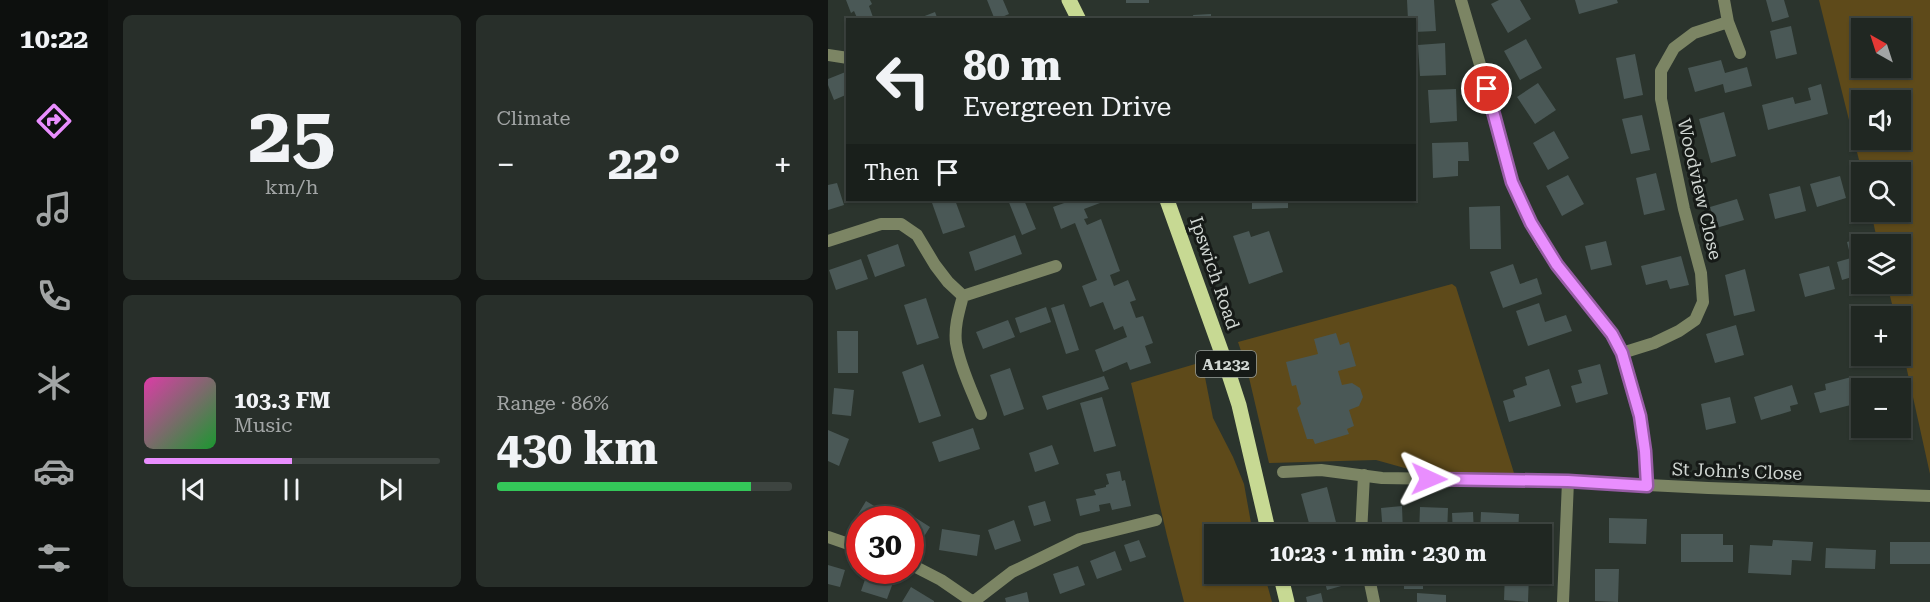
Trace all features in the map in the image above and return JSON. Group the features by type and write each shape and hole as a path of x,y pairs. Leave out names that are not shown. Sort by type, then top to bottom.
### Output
{"main road":[{"path":"1069,0 1078,18"},
{"name":"Ipswich Road","path":"1167,201 1239,405 1267,524"},
{"path":"1283,584 1287,602"}],"street":[{"path":"1461,0 1515,190 1541,242 1612,334 1622,353 1640,416 1647,486"},
{"path":"1724,0 1728,22 1740,53"},
{"name":"Woodview Close","path":"1622,353 1654,343 1678,331 1695,320 1703,302 1701,273 1684,209 1661,99 1661,71 1674,48 1694,33 1728,22"},
{"path":"828,55 846,58"},
{"path":"828,241 881,224 901,224 917,235 935,265 963,296"},
{"path":"963,296 1056,266"},
{"path":"963,296 957,320 956,341 961,362 981,414"},
{"name":"St John's Close","path":"1283,472 1321,470 1382,478 1568,481 1647,486 1930,495"},
{"path":"1362,524 1364,475"},
{"path":"1563,602 1568,481"},
{"path":"924,571 941,579 973,602 1012,572 1080,539 1156,520"},
{"path":"828,537 846,543"},
{"path":"1370,584 1374,602"}],"shaded area":[{"path":"1819,0 1930,0 1930,474 1911,388 1911,378 1909,378 1906,366 1911,366 1911,306 1892,306 1890,294 1911,294 1911,234 1876,234 1873,222 1911,222 1911,162 1860,162 1856,150 1911,150 1911,90 1851,90 1851,128"},
{"path":"1452,284 1456,287 1514,473 1419,472 1376,460 1269,463 1247,369 1238,342"},
{"path":"1202,362 1213,418 1244,484 1251,524 1204,524 1204,584 1267,584 1272,602 1184,602 1131,383"}],"building":[{"path":"846,0 870,0 872,4 869,6 873,18 857,18 854,11 851,13"},
{"path":"987,0 1003,0 1009,14 994,18"},
{"path":"1126,0 1149,0 1149,3 1126,3"},
{"path":"1407,0 1434,0 1436,31 1416,32 1416,18 1408,18"},
{"path":"1499,0 1520,0 1531,19 1508,33 1491,4"},
{"path":"1575,0 1617,0 1618,3 1579,14"},
{"path":"1766,0 1784,0 1789,17 1772,22"},
{"path":"935,12 937,18 920,18"},
{"path":"1211,14 1211,18 1194,18 1193,15"},
{"path":"1791,26 1797,54 1776,59 1770,31"},
{"path":"1526,39 1542,68 1520,80 1504,51"},
{"path":"1445,43 1446,75 1420,76 1418,45"},
{"path":"1635,54 1643,95 1624,99 1616,58"},
{"path":"1721,60 1725,73 1747,67 1752,86 1725,93 1723,84 1695,92 1688,68"},
{"path":"846,72 846,95 834,100 828,79"},
{"path":"1538,83 1556,110 1535,124 1517,97"},
{"path":"1821,84 1828,114 1768,130 1762,105 1793,97 1795,104 1811,100 1808,88"},
{"path":"1456,89 1457,121 1430,123 1428,90"},
{"path":"1724,112 1736,156 1711,163 1699,119"},
{"path":"1642,115 1650,150 1631,154 1622,119"},
{"path":"1554,131 1569,158 1548,170 1533,143"},
{"path":"1468,142 1469,161 1458,161 1458,176 1433,178 1432,143"},
{"path":"1656,173 1665,210 1644,215 1636,178"},
{"path":"1568,175 1584,204 1562,216 1546,186"},
{"path":"1840,176 1846,198 1817,207 1810,184"},
{"path":"837,183 844,205 828,210 828,185"},
{"path":"1800,186 1806,211 1775,219 1769,194"},
{"path":"1737,199 1744,220 1716,228 1710,207"},
{"path":"931,201 955,201 965,227 943,234"},
{"path":"1008,201 1024,201 1036,229 1022,235"},
{"path":"1099,201 1100,203 1084,209 1088,218 1084,219 1087,225 1101,219 1120,271 1110,275 1114,286 1128,280 1136,300 1130,302 1136,318 1143,316 1153,343 1145,346 1151,363 1130,370 1127,362 1103,372 1095,350 1127,337 1123,326 1114,330 1103,302 1090,307 1082,286 1097,280 1075,223 1061,229 1053,207 1067,202"},
{"path":"1252,201 1288,201 1288,208 1252,209"},
{"path":"1500,206 1501,249 1470,249 1469,207"},
{"path":"1249,231 1251,237 1269,231 1283,272 1249,284 1233,236"},
{"path":"1015,235 1022,254 975,271 969,252"},
{"path":"1606,241 1612,265 1591,270 1585,246"},
{"path":"1851,241 1851,258 1847,242"},
{"path":"898,244 905,266 875,277 867,255"},
{"path":"1681,256 1689,285 1670,289 1667,280 1646,285 1641,266"},
{"path":"1851,258 1851,277 1842,280 1837,262"},
{"path":"861,259 868,279 836,290 829,270"},
{"path":"1513,264 1520,284 1537,278 1542,294 1503,308 1490,272"},
{"path":"1829,266 1835,289 1805,297 1799,274"},
{"path":"1745,269 1755,311 1734,316 1725,275"},
{"path":"926,298 939,338 917,345 904,305"},
{"path":"1539,303 1545,322 1566,315 1572,331 1528,346 1516,311"},
{"path":"1064,304 1079,350 1066,354 1051,308"},
{"path":"1046,307 1051,322 1020,333 1015,318"},
{"path":"1008,320 1015,337 983,349 976,332"},
{"path":"1736,325 1744,355 1715,363 1706,334"},
{"path":"837,331 858,331 858,373 838,373"},
{"path":"1336,333 1340,345 1349,342 1356,366 1338,371 1342,385 1352,383 1360,388 1363,397 1359,406 1349,410 1354,426 1347,429 1349,434 1315,444 1313,439 1307,439 1297,408 1301,404 1296,385 1292,386 1286,362 1318,354 1314,339"},
{"path":"923,364 941,416 919,423 902,372"},
{"path":"1600,364 1608,394 1576,403 1571,386 1582,383 1578,370"},
{"path":"1010,368 1024,409 1004,416 990,375"},
{"path":"1549,369 1561,406 1509,422 1503,401 1515,397 1513,390 1527,385 1525,377"},
{"path":"1104,376 1109,389 1047,410 1042,396"},
{"path":"1855,376 1855,378 1851,378 1851,405 1820,413 1814,393 1826,390 1825,384"},
{"path":"1792,385 1798,404 1790,406 1791,411 1761,420 1754,397"},
{"path":"834,388 854,390 851,416 832,414"},
{"path":"1102,397 1116,446 1094,452 1080,403"},
{"path":"1730,397 1736,423 1706,430 1701,404"},
{"path":"973,428 980,449 939,462 932,442"},
{"path":"828,430 849,439 839,466 828,461"},
{"path":"1052,445 1059,464 1035,472 1029,453"},
{"path":"1120,471 1122,481 1125,480 1131,506 1112,510 1110,503 1099,505 1100,511 1080,516 1076,499 1096,495 1094,490 1109,484 1106,474"},
{"path":"1327,487 1336,524 1309,524 1301,494"},
{"path":"866,501 874,506 863,506"},
{"path":"1045,501 1051,521 1034,526 1028,506"},
{"path":"1402,506 1403,524 1382,524 1381,508"},
{"path":"1420,507 1448,508 1447,524 1419,524"},
{"path":"1473,512 1474,524 1453,524 1452,513"},
{"path":"1481,512 1519,514 1518,524 1480,524"},
{"path":"1609,518 1647,519 1646,544 1609,543"},
{"path":"1014,520 1021,541 995,550 988,530"},
{"path":"924,523 930,527 924,536"},
{"path":"942,529 980,535 977,556 939,550"},
{"path":"1681,534 1723,534 1723,545 1733,545 1733,562 1681,562"},
{"path":"1139,540 1146,557 1130,562 1124,545"},
{"path":"1773,540 1813,542 1811,561 1792,560 1791,575 1748,573 1750,545 1772,546"},
{"path":"1890,542 1930,542 1930,564 1890,564"},
{"path":"1826,548 1876,550 1875,569 1825,568"},
{"path":"1115,551 1122,570 1097,579 1090,561"},
{"path":"828,565 845,570 840,587 828,584"},
{"path":"1078,566 1085,585 1060,594 1053,574"},
{"path":"1595,569 1619,569 1618,602 1595,601"},
{"path":"863,584 893,584 887,599 861,591"},
{"path":"1325,584 1348,584 1327,590"},
{"path":"1404,584 1423,584 1423,589 1404,589"},
{"path":"1505,584 1529,584 1528,602 1504,600"},
{"path":"911,587 934,601 934,602 902,602"},
{"path":"1027,592 1029,602 1006,602 1005,598"},
{"path":"1321,593 1323,602 1307,602 1306,597"},
{"path":"1417,593 1446,595 1446,602 1417,602"}],"route":[{"path":"1429,479 1568,481 1647,486 1640,416 1622,353 1612,334 1557,265 1531,223 1512,182 1487,89"}]}
